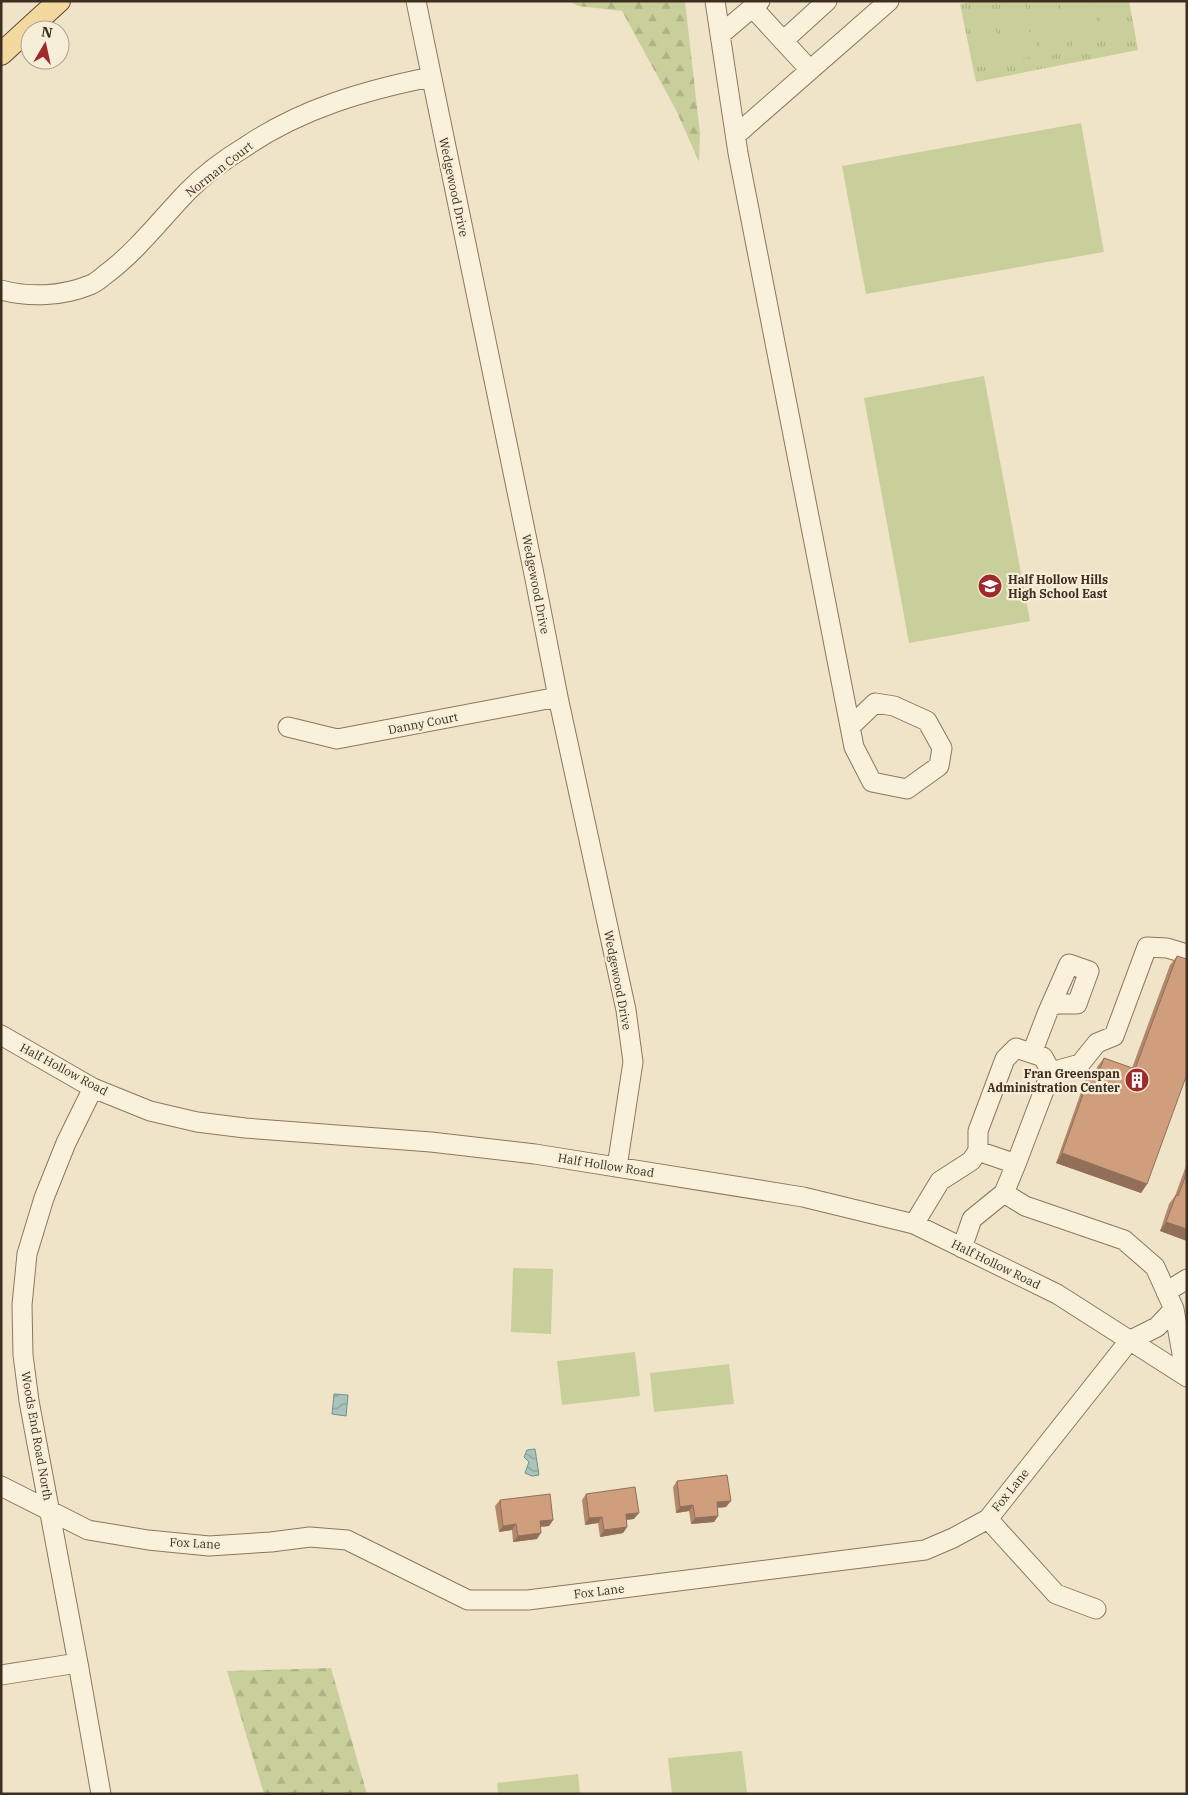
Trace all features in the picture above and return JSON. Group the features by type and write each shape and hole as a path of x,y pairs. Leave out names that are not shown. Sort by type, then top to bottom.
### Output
{"main road":[{"path":"1,54 59,1"}],"street":[{"name":"Wedgewood Drive","path":"416,1 558,697 626,1010 633,1062 617,1167"},
{"path":"715,1 736,135 850,727 854,747 872,782 907,790 940,766 942,748 927,721 894,706 875,702 850,727"},
{"path":"784,41 827,1"},
{"path":"736,135 889,1"},
{"path":"720,35 756,4 784,41 810,70"},
{"name":"Norman Court","path":"1,290 18,295 55,294 92,285 123,262 190,189 245,146 290,122 351,97 388,86 431,77"},
{"name":"Danny Court","path":"288,727 338,739 558,697"},
{"path":"1051,1072 1080,1064 1096,1043 1114,1036 1146,947 1168,948 1187,954"},
{"path":"1032,1053 1050,1007"},
{"name":"Half Hollow Road","path":"1,1035 94,1088 150,1111 197,1122 254,1129 432,1142 536,1154 803,1197 914,1224 1057,1294 1186,1376"},
{"path":"914,1224 940,1181 971,1161 978,1151 978,1132 1006,1059 1016,1048 1043,1057 1051,1072 1004,1193 972,1219 962,1248"},
{"name":"Woods End Road North","path":"94,1088 66,1143 44,1198 27,1254 22,1306 22,1356 100,1794"},
{"path":"978,1151 1016,1164"},
{"path":"1004,1193 1025,1206 1124,1240 1155,1267 1170,1301 1186,1376"},
{"path":"1129,1341 1157,1327 1170,1301 1187,1278"},
{"name":"Fox Lane","path":"1,1486 88,1530 148,1540 209,1546 271,1542 310,1537 347,1540 468,1600 528,1600 925,1550 953,1538 988,1519 1129,1341"},
{"path":"988,1519 1056,1594 1096,1608"},
{"path":"1,1675 78,1663"}],"green space":[{"path":"569,1 685,1 700,134 699,162 676,110 622,11 578,6"},
{"path":"973,1 1129,1 1138,50 976,82 960,4"},
{"path":"1056,1 1065,50 1041,55 1031,3"},
{"path":"1063,1 1089,1 1097,43 1073,48"},
{"path":"1097,1 1122,1 1129,37 1105,42"},
{"path":"1024,4 1034,56 1010,61 1000,9"},
{"path":"992,10 1002,62 978,67 967,15"},
{"path":"1081,123 1104,252 866,294 842,166"},
{"path":"984,376 1030,621 909,643 864,398"},
{"path":"513,1268 553,1269 551,1334 511,1332"},
{"path":"635,1352 640,1396 562,1405 557,1361"},
{"path":"729,1364 734,1404 654,1412 650,1373"},
{"path":"331,1668 367,1794 264,1794 227,1671"},
{"path":"742,1751 747,1793 672,1794 668,1758"},
{"path":"578,1774 580,1794 498,1794 497,1783"}],"water":[{"path":"334,1394 348,1395 346,1416 332,1414"},
{"path":"535,1449 539,1475 532,1476 525,1473 529,1462 524,1457 527,1450"}],"building":[{"name":"Fran Greenspan Administration Center","path":"1177,956 1187,959 1187,1074 1147,1184 1062,1153 1091,1072 1098,1075 1104,1058 1135,1069"},
{"path":"1187,1172 1187,1229 1166,1222"},
{"path":"727,1475 731,1501 717,1502 718,1516 695,1518 693,1505 680,1507 677,1481"},
{"path":"635,1487 639,1513 626,1514 627,1527 604,1530 602,1517 589,1518 586,1494"},
{"path":"550,1494 553,1520 540,1521 541,1533 518,1536 516,1524 503,1526 500,1500"}],"place":[{"name":"Half Hollow Hills High School East","path":"990,586"},
{"name":"Fran Greenspan Administration Center","path":"1137,1080"}]}
